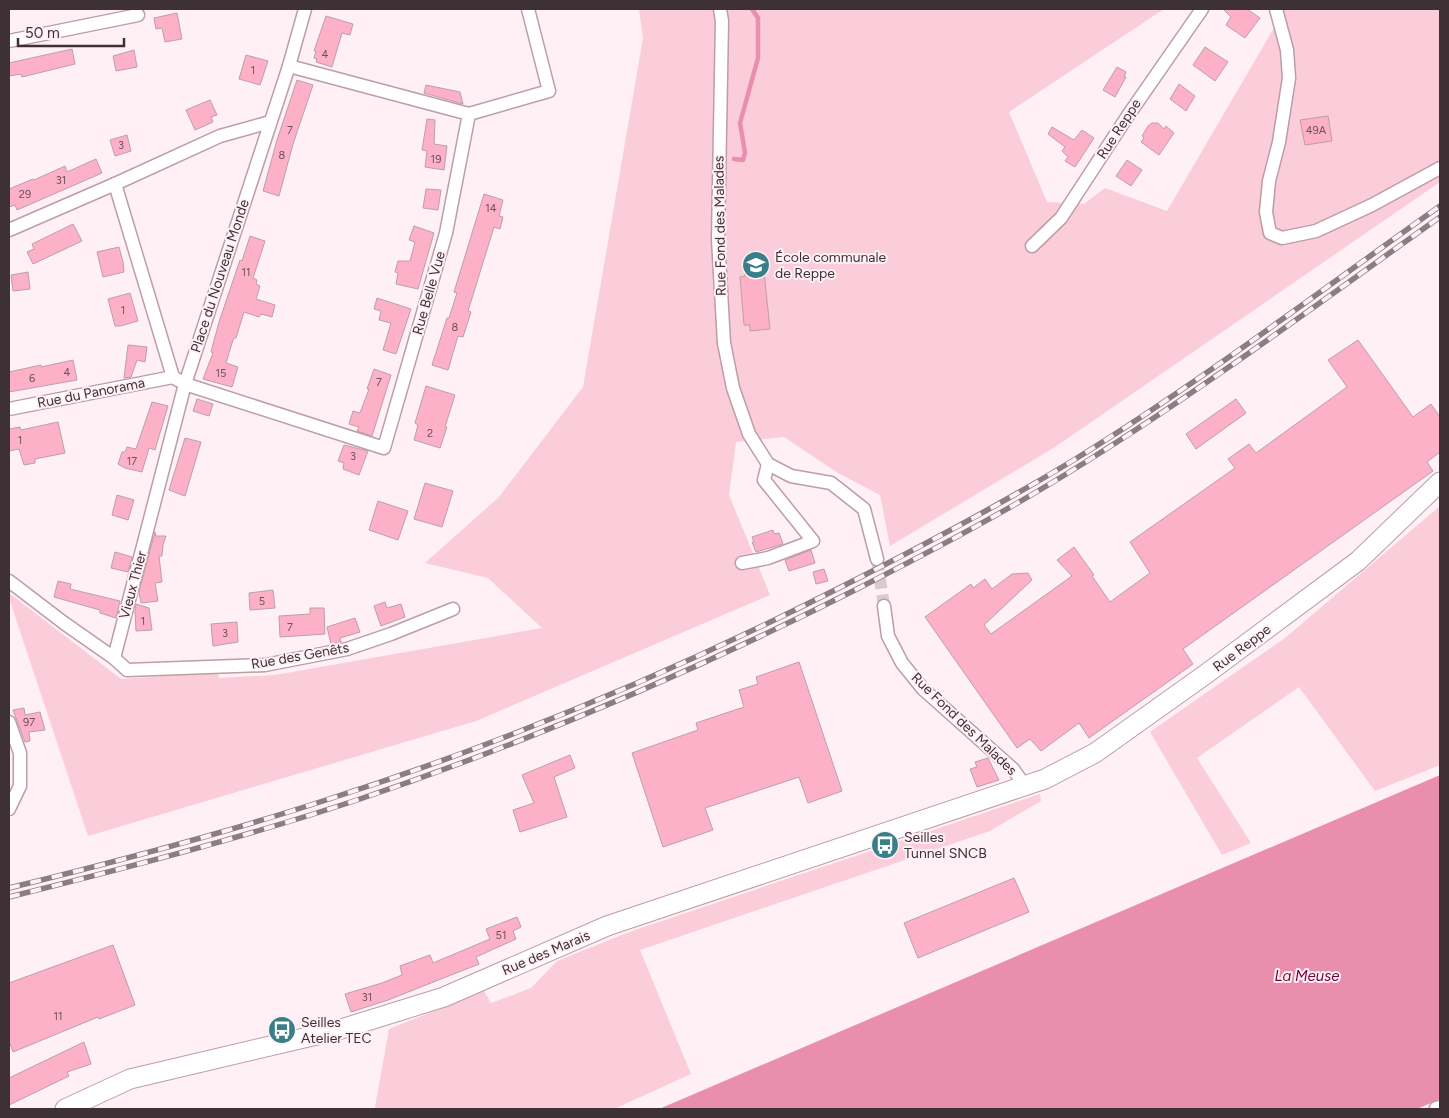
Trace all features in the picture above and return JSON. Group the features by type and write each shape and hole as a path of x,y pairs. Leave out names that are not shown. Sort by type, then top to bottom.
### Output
{"main road":[{"name":"Rue Reppe","path":"1025,786 1045,779 1095,754 1206,674 1358,560 1440,482"},
{"name":"Rue des Marais","path":"66,1109 130,1079 338,1030 444,997 607,926 1025,786"}],"street":[{"name":"Place du Nouveau Monde","path":"186,384 289,66 305,9"},
{"path":"289,66 468,114 549,91 528,9"},
{"name":"Rue Fond des Malades","path":"720,9 722,21 718,239 724,343 733,388 749,434 768,464 764,480 813,541 768,558 742,563"},
{"name":"Rue Reppe","path":"1032,246 1061,218 1127,117 1202,9"},
{"path":"1276,9 1287,50 1289,78 1279,142 1269,181 1266,212 1270,233 1282,238 1316,230 1372,206 1439,168"},
{"path":"9,41 138,15"},
{"name":"Rue Belle Vue","path":"186,384 384,448 446,233 468,114"},
{"path":"9,230 220,136 270,122"},
{"path":"115,184 173,377 186,384"},
{"name":"Rue du Panorama","path":"9,409 173,377"},
{"name":"Vieux Thier","path":"114,658 186,384"},
{"path":"768,464 791,476 831,483 864,509 877,559"},
{"path":"9,581 114,658"},
{"name":"Rue Fond des Malades","path":"884,606 888,636 902,663 923,689 1013,769 1025,786"},
{"name":"Rue des Genêts","path":"114,658 126,670 265,665 346,649 391,634 453,609"},
{"path":"9,722 20,753 20,786 9,809"}],"shaded area":[{"path":"639,9 1164,9 1009,112 1047,202 1084,204 1105,188 1167,211 1285,9 1440,9 1440,182 1055,447 890,546 880,495 838,473 784,437 736,442 729,495 770,595 476,721 88,836 9,598 9,593 121,679 218,672 219,678 275,675 542,628 488,578 425,563 499,497 583,387 643,38"},
{"path":"1440,506 1440,765 1375,791 1299,687 1197,758 1251,843 1222,855 1150,732 1285,638"},
{"path":"1040,794 1041,801 990,831 640,950 691,1074 614,1109 376,1109 375,1107 389,1029 484,991 491,1003 531,988 557,961 632,931"}],"water":[{"name":"La Meuse","path":"1440,775 1440,1099 1417,1109 659,1109"}],"building":[{"path":"1223,9 1247,9 1260,18 1245,38 1226,25 1231,17"},
{"path":"177,13 182,39 165,42 162,28 156,29 154,18"},
{"path":"326,16 353,24 350,35 342,33 332,67 316,62 317,59 314,58 316,51 314,51"},
{"path":"1205,47 1228,62 1215,81 1193,65"},
{"path":"72,49 75,64 22,77 21,74 9,76 9,63"},
{"path":"134,50 137,67 116,71 113,56"},
{"path":"246,55 268,61 260,85 239,79"},
{"path":"1117,67 1126,72 1124,77 1126,77 1115,97 1103,90"},
{"path":"297,80 313,85 293,144 279,196 263,191 277,140"},
{"path":"1179,84 1195,96 1186,111 1170,99"},
{"path":"426,85 460,92 463,104 424,93"},
{"path":"210,100 217,115 211,117 213,122 195,130 186,110"},
{"path":"1328,116 1332,141 1305,145 1300,120"},
{"path":"427,119 435,120 434,144 447,146 444,170 425,167 427,151 422,150"},
{"path":"1152,123 1158,123 1164,129 1166,126 1174,133 1159,155 1141,142 1144,138 1142,136"},
{"path":"1052,127 1074,140 1082,130 1094,138 1075,167 1065,161 1068,157 1062,151 1065,147 1048,134"},
{"path":"127,135 131,151 115,156 110,140"},
{"path":"96,159 102,173 17,210 15,205 9,207 9,189 65,166 67,172"},
{"path":"1127,160 1142,170 1131,186 1116,176"},
{"path":"426,189 441,190 438,210 423,208"},
{"path":"484,194 503,200 499,216 503,217 500,229 494,227 468,311 471,312 463,337 458,336 448,370 432,365 457,293 454,292"},
{"path":"73,224 82,241 33,264 27,252 34,249 32,244"},
{"path":"414,226 434,233 418,289 396,284 398,273 395,272 398,261 410,261 415,242 409,240"},
{"path":"250,236 265,241 253,278 257,280 256,284 260,286 256,299 275,305 272,317 261,314 259,317 244,312 226,363 238,367 232,387 203,379 213,353 211,352 219,322"},
{"path":"119,247 124,272 103,277 97,252"},
{"path":"762,253 770,329 750,331 750,325 744,325 740,277 745,276 744,263 750,263 749,255"},
{"path":"28,272 30,289 13,291 11,275"},
{"path":"130,293 138,321 115,326 108,299"},
{"path":"377,298 411,309 396,354 383,350 391,323 379,320 381,311 374,309"},
{"path":"1358,340 1413,417 1431,404 1440,417 1440,452 1427,462 1433,471 1183,649 1193,664 1089,738 1079,723 1041,751 1030,739 1017,748 925,617 971,584 973,588 985,579 992,589 1012,574 1028,573 1032,580 984,625 991,634 1072,576 1057,560 1074,547 1110,602 1150,573 1130,542 1235,468 1228,459 1249,444 1256,453 1347,387 1328,360"},
{"path":"128,345 147,347 145,362 137,360 131,377 124,378"},
{"path":"73,360 77,380 9,392 9,372"},
{"path":"374,369 391,375 372,436 357,431 359,427 349,424 353,411 360,413"},
{"path":"426,386 455,395 440,448 414,440 418,425 415,423"},
{"path":"197,399 213,404 209,416 193,411"},
{"path":"1236,399 1246,413 1196,449 1186,434"},
{"path":"152,402 168,406 155,450 149,448 142,472 125,468 118,464 122,452 125,452 127,447 136,449"},
{"path":"58,422 65,453 35,459 35,463 24,465 19,449 9,451 9,429 20,427 21,430"},
{"path":"185,438 201,442 185,496 169,490"},
{"path":"344,445 368,451 359,475 343,469 344,463 338,461"},
{"path":"425,483 453,491 442,527 414,519"},
{"path":"117,495 134,500 128,520 112,515"},
{"path":"378,501 408,511 398,540 369,530"},
{"path":"773,530 774,534 779,533 783,544 756,552 752,537"},
{"path":"155,532 156,536 166,536 162,556 159,556 162,582 155,583 158,601 141,603 139,592"},
{"path":"811,550 815,563 789,571 785,560"},
{"path":"115,552 132,557 128,572 111,568"},
{"path":"824,569 828,581 816,584 813,572"},
{"path":"58,581 71,584 70,589 120,601 116,618 100,613 100,610 54,597"},
{"path":"273,590 275,608 250,610 249,593"},
{"path":"385,602 387,608 401,604 405,617 381,626 374,606"},
{"path":"136,604 149,608 152,630 136,631"},
{"path":"310,608 324,608 325,634 280,637 279,616 310,614"},
{"path":"355,618 360,632 340,638 341,642 331,644 327,627"},
{"path":"237,622 238,642 213,646 211,624"},
{"path":"799,662 842,791 808,803 799,777 705,808 713,830 663,847 632,753 698,730 696,723 744,707 739,690 758,684 756,677"},
{"path":"24,708 25,715 40,712 45,730 29,732 30,741 25,742 13,710"},
{"path":"570,755 575,768 554,777 567,817 520,832 513,810 534,803 522,775"},
{"path":"988,758 999,780 977,787 970,769 977,767 975,762"},
{"path":"1014,878 1029,912 918,958 904,923"},
{"path":"517,917 521,927 513,931 516,939 476,957 479,964 388,1000 351,1012 345,994 402,975 400,966 430,955 433,963 490,939 486,929"},
{"path":"113,945 135,1005 99,1019 98,1017 13,1052 9,1041 9,983"},
{"path":"84,1042 91,1064 67,1072 69,1076 9,1105 9,1078"}],"waterway":[{"path":"734,159 743,160 745,153 740,123 758,58 758,18 752,9"}],"tunnel":[{"path":"877,559 884,606"}],"railway":[{"path":"9,888 208,836 393,778 590,703 782,616 963,524 1077,458 1170,398 1261,335 1440,206"},
{"path":"9,897 184,852 357,800 421,778 549,729 736,648 859,588 1001,512 1056,480 1130,434 1219,374 1440,217"}],"place":[{"name":"École communale de Reppe","path":"756,265"},
{"name":"Seilles Tunnel SNCB","path":"885,845"},
{"name":"Seilles Atelier TEC","path":"282,1030"}]}
